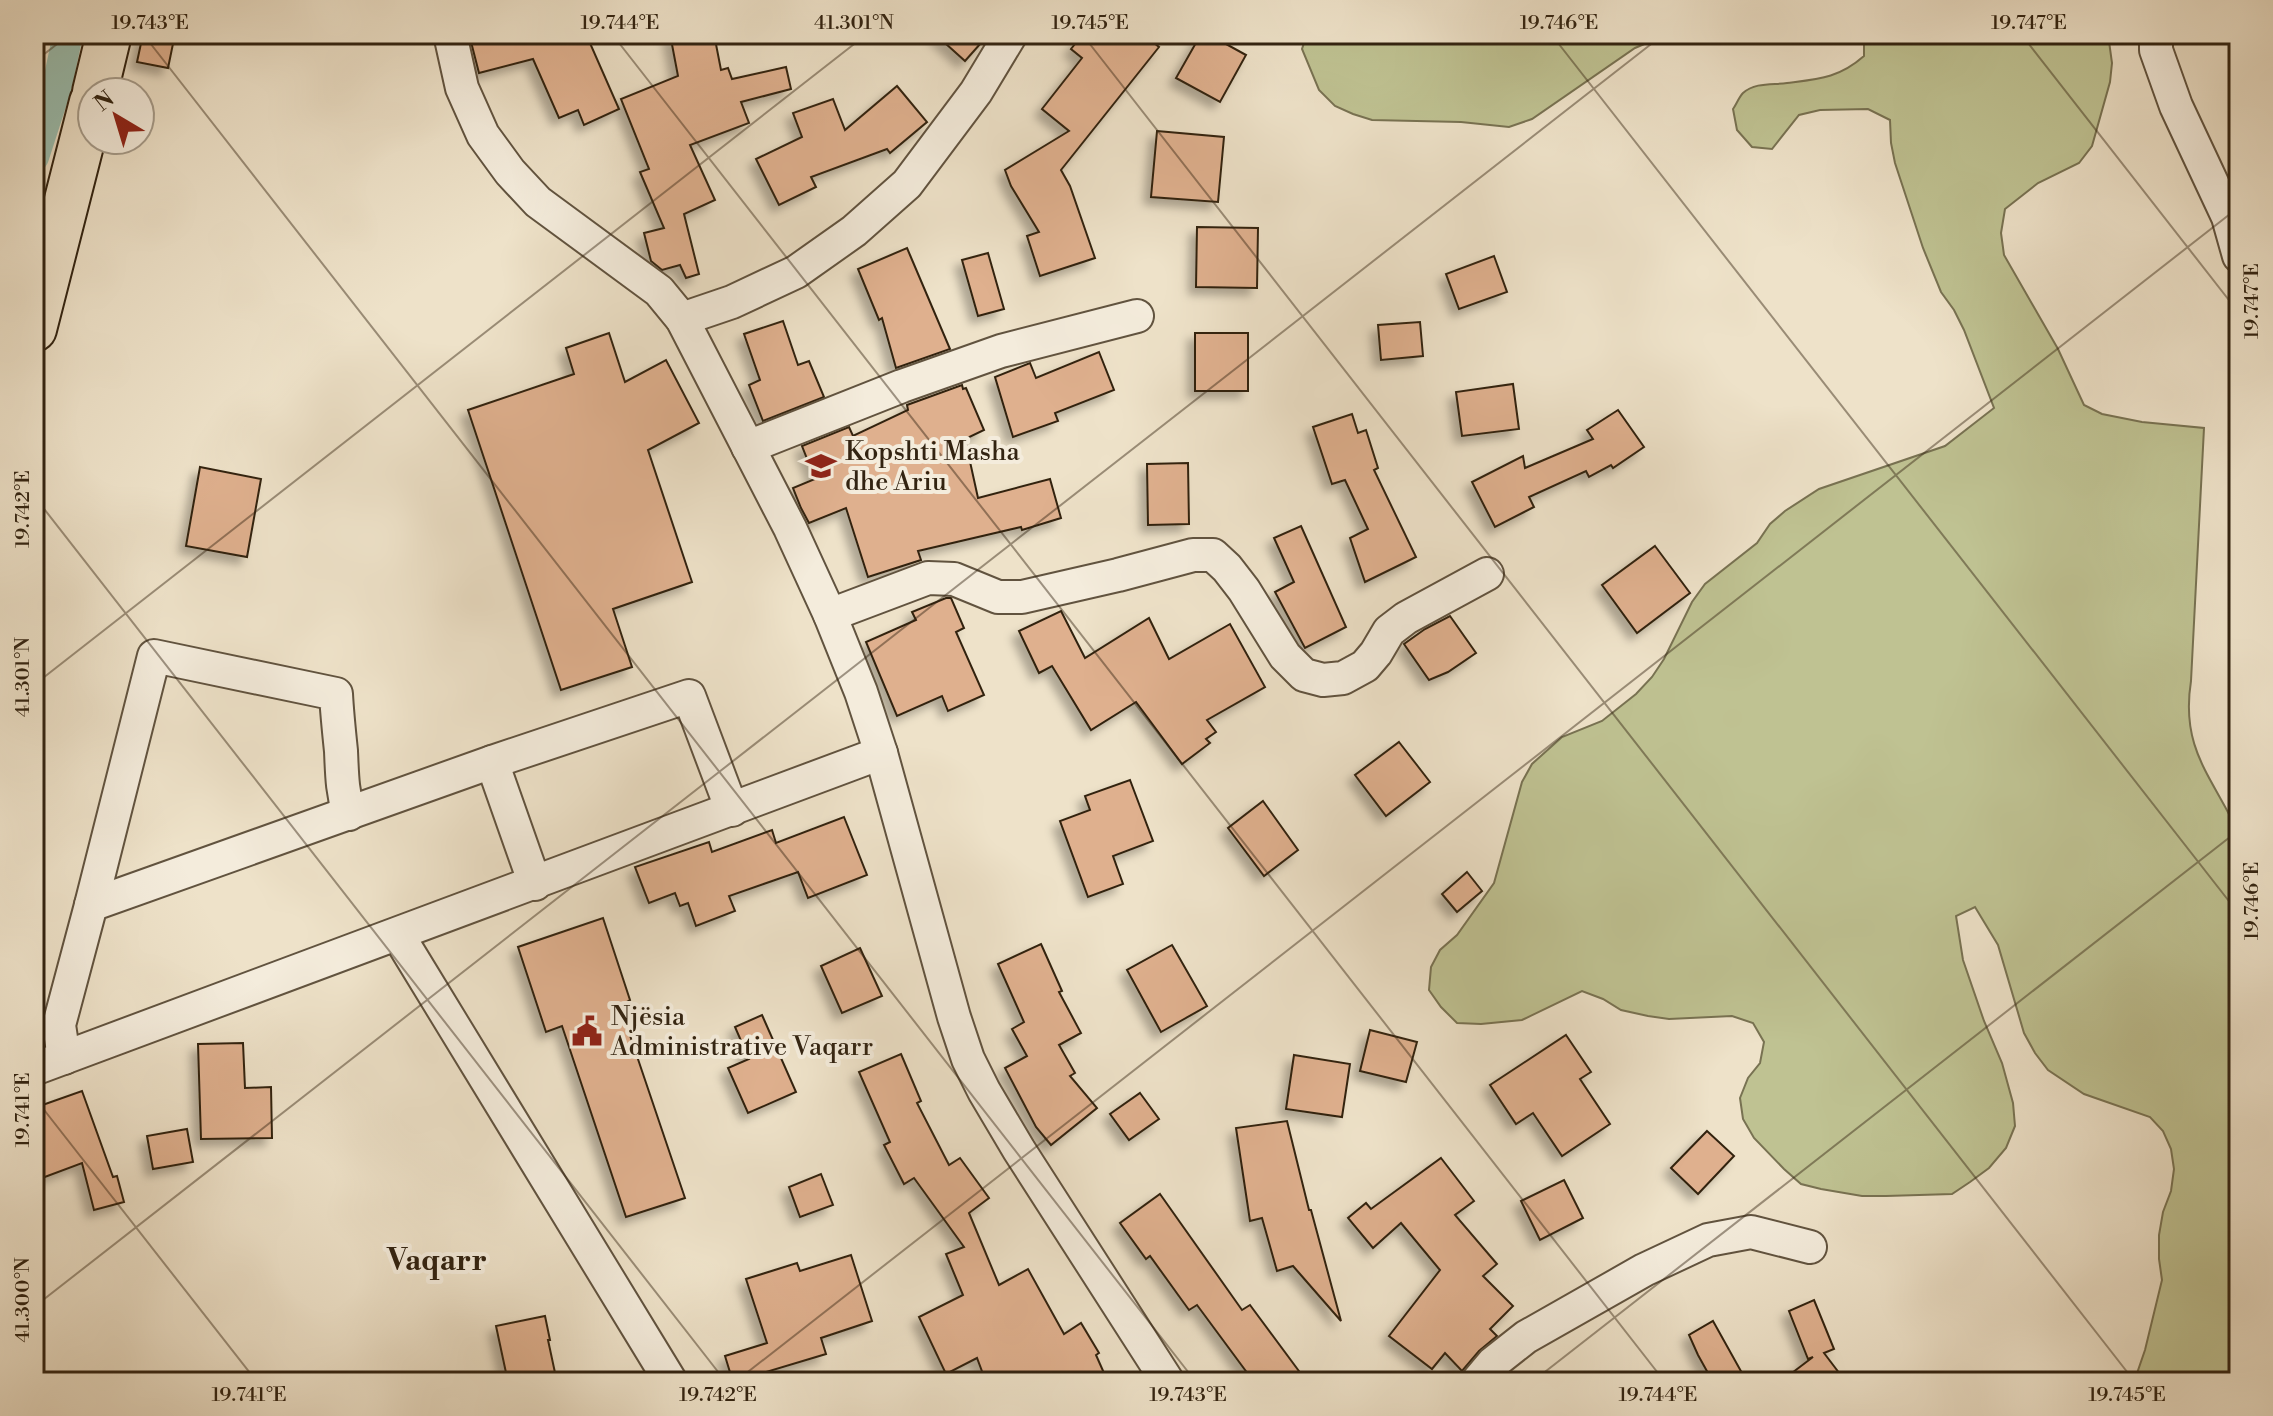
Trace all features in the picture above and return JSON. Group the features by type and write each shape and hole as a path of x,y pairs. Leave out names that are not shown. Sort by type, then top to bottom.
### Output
{"main road":[{"path":"99,76 109,34"},
{"path":"34,329 78,156"}],"street":[{"path":"450,34 462,88 483,135 510,172 538,202 659,291 682,319 830,615 861,692 968,1059 1019,1150 1168,1382"},
{"path":"682,319 732,302 796,272 854,231 907,184 976,92 1011,34"},
{"path":"2156,34 2156,50 2176,106 2228,217 2239,256"},
{"path":"748,447 1001,351 1137,316"},
{"path":"830,615 928,578 954,579 998,597 1022,597 1193,555 1213,555 1244,590 1285,656 1304,675 1323,680 1343,678 1365,666 1389,631 1406,618 1487,574"},
{"path":"64,1058 59,1025 154,656 336,694 343,797 349,814"},
{"path":"91,905 492,762 689,696 732,810"},
{"path":"34,1069 881,753"},
{"path":"492,762 535,884"},
{"path":"398,935 671,1382"},
{"path":"1477,1382 1493,1363 1526,1337 1644,1270 1708,1240 1751,1232 1810,1247"}],"green space":[{"path":"1307,34 1685,34 1656,39 1635,48 1532,119 1509,127 1461,122 1372,120 1335,106 1319,90 1302,49"},
{"path":"1864,34 2108,34 2112,63 2110,82 2092,146 2079,163 2038,183 2005,209 2001,233 2004,255 2058,349 2084,405 2102,414 2142,422 2204,428 2189,705 2194,745 2239,834 2239,1382 2134,1382 2162,1280 2159,1235 2171,1191 2174,1169 2171,1149 2163,1131 2150,1117 2084,1094 2048,1070 2024,1033 1998,945 1975,907 1956,916 1963,960 2002,1063 2013,1103 2015,1126 2006,1148 1989,1168 1952,1194 1862,1196 1801,1184 1754,1138 1743,1119 1740,1098 1748,1078 1760,1063 1764,1042 1753,1023 1732,1016 1669,1019 1648,1016 1621,1010 1582,991 1522,1020 1457,1023 1429,990 1431,967 1440,950 1457,935 1494,883 1522,782 1532,764 1562,737 1602,721 1636,694 1664,659 1692,602 1705,584 1757,543 1770,524 1785,511 1819,489 1945,446 1994,408 1964,330 1941,292 1923,248 1895,163 1890,120 1868,109 1820,110 1799,115 1772,149 1752,147 1737,130 1733,109 1748,89 1819,78 1846,69 1864,56"}],"building":[{"path":"143,34 175,34 168,68 137,62"},
{"path":"469,34 586,34 619,109 584,125 578,110 559,118 533,59 479,73"},
{"path":"670,34 714,34 721,70 728,68 732,79 786,67 791,89 741,102 749,123 690,145 715,200 684,214 699,274 686,278 680,265 662,270 651,261 644,233 664,228 640,172 649,169 621,99 678,76"},
{"path":"935,34 989,34 965,61"},
{"path":"1083,34 1143,34 1159,47 1061,170 1070,186 1095,258 1040,276 1027,236 1039,232 1011,186 1005,170 1069,131 1042,109 1082,58 1071,49"},
{"path":"1201,34 1208,34 1246,55 1220,102 1176,78"},
{"path":"897,86 927,122 890,153 887,149 811,177 816,187 779,205 756,159 802,137 793,113 833,99 845,130"},
{"path":"1157,131 1224,137 1218,202 1151,197"},
{"path":"1197,227 1258,228 1257,288 1196,287"},
{"path":"907,248 950,349 896,368 882,318 879,320 858,269"},
{"path":"988,253 1004,309 978,316 962,260"},
{"path":"1494,256 1507,292 1459,309 1446,274"},
{"path":"783,321 798,365 809,361 824,397 763,421 749,385 760,380 744,334"},
{"path":"1420,322 1423,356 1381,360 1378,325"},
{"path":"609,333 625,382 666,360 699,423 648,450 692,582 613,609 632,667 561,690 468,410 574,374 566,348"},
{"path":"1195,333 1248,333 1248,391 1195,391"},
{"path":"1099,352 1114,390 1055,413 1058,421 1013,437 995,377 1030,363 1036,378"},
{"path":"1513,384 1519,429 1462,436 1456,392"},
{"path":"962,385 984,430 965,439 978,498 1050,479 1061,518 1022,530 1021,527 918,551 921,560 868,577 846,508 809,523 801,508 793,488 815,479 802,446 849,427 853,436 908,410 907,405"},
{"path":"1618,410 1644,447 1613,468 1611,465 1589,477 1586,471 1529,497 1534,507 1495,527 1472,482 1523,456 1525,468 1593,439 1587,430"},
{"path":"1352,414 1358,433 1366,430 1378,468 1374,470 1416,557 1365,582 1350,538 1368,529 1345,480 1332,484 1313,427"},
{"path":"1188,463 1189,524 1148,525 1147,464"},
{"path":"200,467 261,479 247,557 186,546"},
{"path":"1301,526 1346,627 1305,648 1275,592 1294,582 1274,538"},
{"path":"1655,546 1690,593 1637,633 1602,585"},
{"path":"951,598 964,628 956,632 984,695 948,711 942,696 897,716 866,642 916,620 912,612"},
{"path":"1061,611 1085,658 1149,618 1169,659 1230,624 1265,687 1207,720 1216,732 1206,739 1210,743 1182,764 1136,702 1091,730 1052,666 1039,673 1019,631"},
{"path":"1450,616 1476,653 1448,672 1429,680 1404,644"},
{"path":"1399,742 1430,782 1386,816 1355,775"},
{"path":"1130,780 1153,841 1113,856 1123,884 1088,897 1060,821 1090,810 1085,796"},
{"path":"1263,801 1298,850 1264,876 1228,828"},
{"path":"844,817 867,875 808,898 798,872 729,896 735,911 696,926 688,903 680,906 675,893 649,903 635,867 709,842 712,852 772,830 776,843"},
{"path":"1467,872 1482,891 1457,912 1442,894"},
{"path":"603,918 630,1000 620,1006 685,1198 626,1217 562,1026 546,1032 518,947"},
{"path":"1041,944 1062,991 1059,992 1081,1033 1059,1045 1075,1073 1070,1076 1097,1108 1051,1145 1036,1127 1005,1068 1027,1056 1012,1029 1024,1022 998,964"},
{"path":"1172,945 1207,1006 1161,1032 1127,970"},
{"path":"860,948 882,996 842,1013 821,966"},
{"path":"762,1015 796,1092 748,1113 728,1068 749,1059 735,1027"},
{"path":"1370,1030 1417,1042 1406,1082 1360,1071"},
{"path":"1566,1035 1591,1072 1580,1079 1610,1124 1562,1156 1533,1113 1516,1124 1490,1085"},
{"path":"243,1043 245,1088 271,1087 272,1138 201,1139 198,1044"},
{"path":"901,1054 921,1101 917,1103 949,1165 960,1158 989,1198 969,1213 999,1285 1028,1269 1064,1334 1081,1323 1099,1353 1096,1355 1108,1382 986,1382 977,1358 946,1374 919,1317 963,1295 946,1254 964,1247 914,1178 904,1184 884,1145 890,1142 859,1072"},
{"path":"1294,1055 1350,1064 1342,1117 1286,1109"},
{"path":"82,1091 113,1177 117,1176 124,1202 94,1210 82,1163 34,1181 34,1108"},
{"path":"1140,1093 1159,1119 1129,1140 1110,1114"},
{"path":"1287,1121 1341,1321 1293,1266 1277,1271 1262,1218 1250,1221 1236,1128"},
{"path":"187,1129 193,1162 153,1169 147,1136"},
{"path":"1707,1131 1734,1156 1698,1194 1671,1168"},
{"path":"1441,1158 1474,1201 1455,1215 1497,1264 1483,1276 1513,1306 1490,1329 1497,1336 1462,1371 1445,1353 1432,1369 1389,1336 1440,1270 1401,1223 1373,1248 1348,1218 1366,1203 1371,1209"},
{"path":"821,1174 833,1205 800,1217 789,1187"},
{"path":"1564,1180 1583,1218 1540,1240 1521,1201"},
{"path":"1160,1194 1242,1310 1250,1305 1307,1382 1254,1382 1197,1305 1189,1310 1150,1256 1146,1259 1120,1223"},
{"path":"851,1255 872,1321 821,1338 826,1354 733,1382 725,1356 767,1343 746,1279 797,1263 800,1271"},
{"path":"1814,1300 1834,1349 1824,1353 1846,1382 1780,1382 1813,1357 1808,1359 1789,1311"},
{"path":"545,1316 557,1382 508,1382 496,1326"},
{"path":"1713,1321 1747,1382 1713,1382 1689,1335"}],"waterway":[{"path":"34,157 57,86 68,34"}],"place":[{"name":"Kopshti Masha dhe Ariu","path":"821,466"},
{"name":"Njësia Administrative Vaqarr","path":"587,1031"}],"district":[{"name":"Vaqarr","path":"437,1260"}]}
